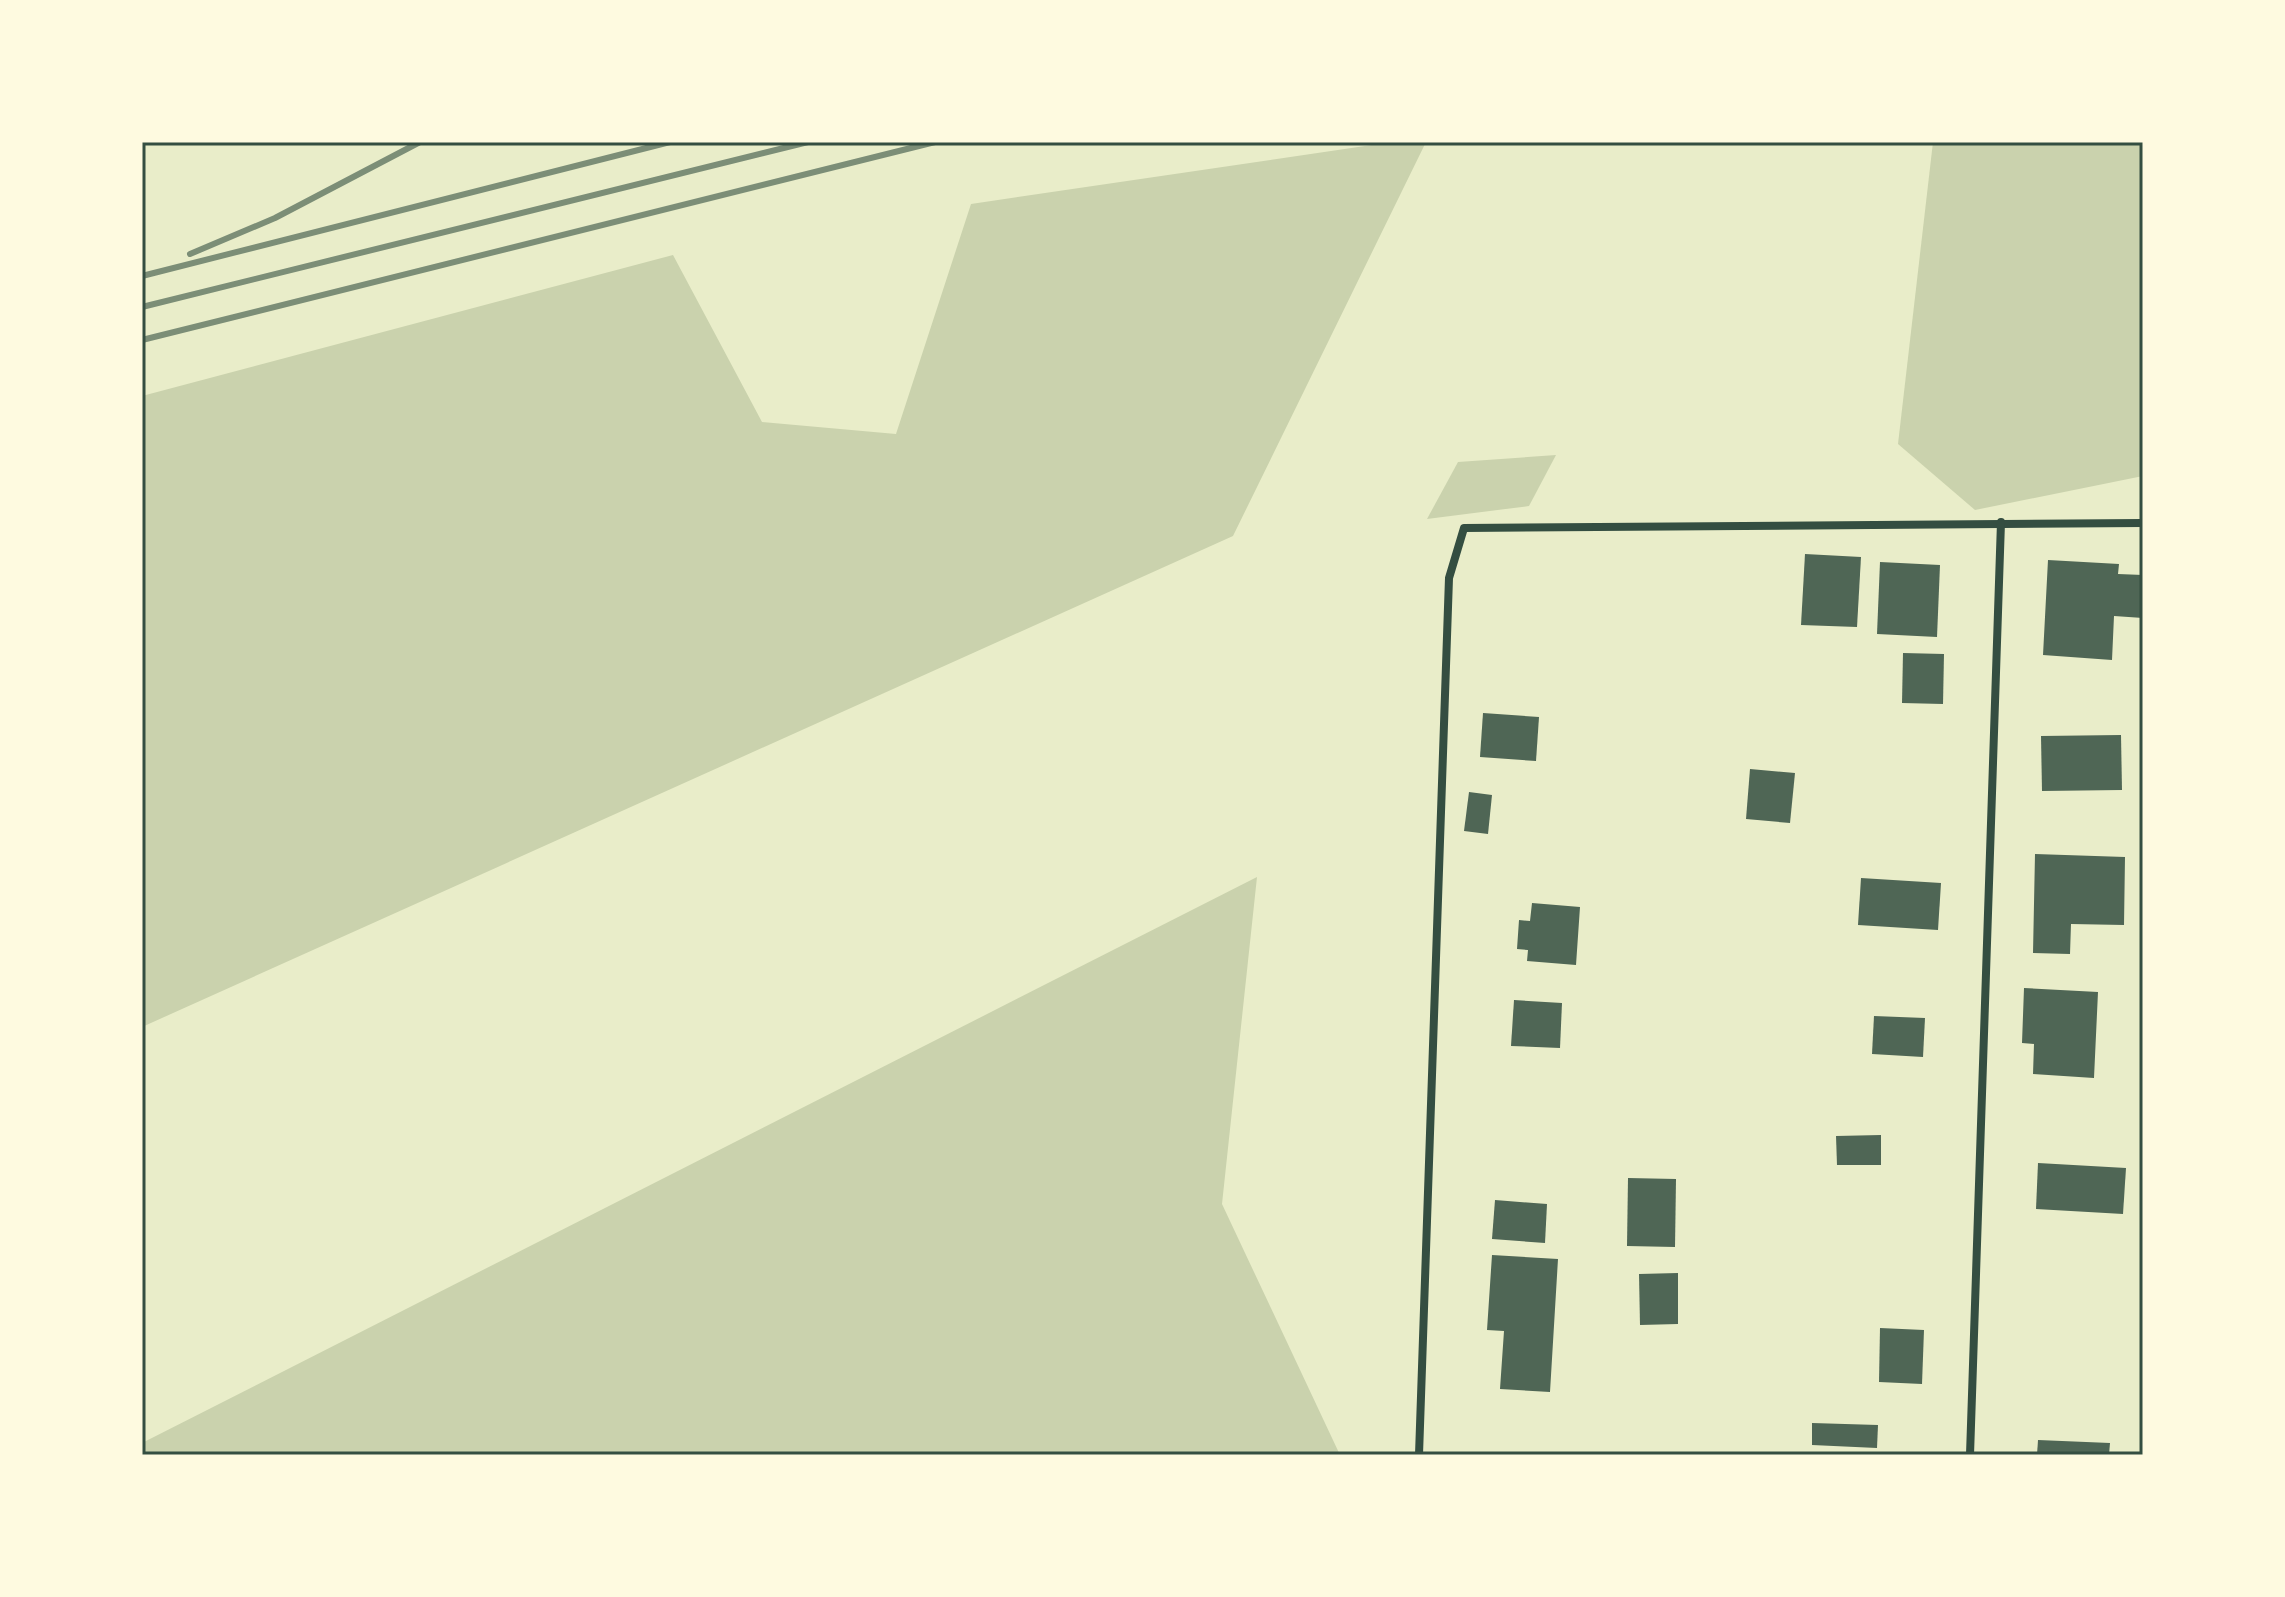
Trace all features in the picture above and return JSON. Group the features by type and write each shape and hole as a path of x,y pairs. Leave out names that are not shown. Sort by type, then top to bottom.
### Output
{"street":[{"path":"1970,1455 2001,522"},
{"path":"1419,1455 1449,578 1464,528 2143,523"}],"green space":[{"path":"1392,142 1426,142 1233,536 142,1027 142,396 673,255 762,422 896,434 971,204"},
{"path":"1933,142 2143,142 2143,476 1975,510 1898,444"},
{"path":"1556,455 1529,506 1427,519 1458,462"},
{"path":"1257,877 1222,1204 1340,1455 142,1455 142,1443"}],"building":[{"path":"1805,554 1861,557 1857,627 1801,625"},
{"path":"2048,560 2119,564 2118,574 2143,575 2143,618 2114,616 2112,660 2043,655"},
{"path":"1880,562 1940,565 1937,637 1877,634"},
{"path":"1903,653 1944,654 1943,704 1902,703"},
{"path":"1483,713 1539,717 1536,761 1480,757"},
{"path":"2121,735 2122,790 2042,791 2041,736"},
{"path":"1750,769 1795,773 1790,823 1746,819"},
{"path":"1469,792 1492,795 1488,834 1464,831"},
{"path":"2035,854 2125,857 2124,925 2071,924 2070,954 2033,953"},
{"path":"1861,878 1941,883 1938,930 1858,925"},
{"path":"1532,903 1580,907 1576,965 1527,961 1528,950 1517,949 1519,920 1530,921"},
{"path":"2024,988 2098,992 2094,1078 2033,1074 2034,1044 2022,1043"},
{"path":"1514,1000 1562,1003 1560,1048 1511,1046"},
{"path":"1874,1016 1925,1018 1923,1057 1872,1054"},
{"path":"1881,1135 1881,1165 1837,1165 1836,1136"},
{"path":"2038,1163 2126,1168 2123,1214 2036,1209"},
{"path":"1628,1178 1676,1179 1675,1247 1627,1246"},
{"path":"1495,1200 1547,1204 1545,1243 1492,1239"},
{"path":"1492,1255 1558,1259 1550,1392 1500,1389 1504,1331 1487,1330"},
{"path":"1678,1273 1678,1324 1640,1325 1639,1274"},
{"path":"1880,1328 1924,1330 1922,1384 1879,1382"},
{"path":"1812,1423 1878,1425 1877,1448 1812,1445"},
{"path":"2038,1440 2110,1443 2109,1455 2037,1455"}],"railway":[{"path":"190,254 275,218 420,142"},
{"path":"142,276 670,142"},
{"path":"142,307 808,142"},
{"path":"142,340 935,142"}]}
